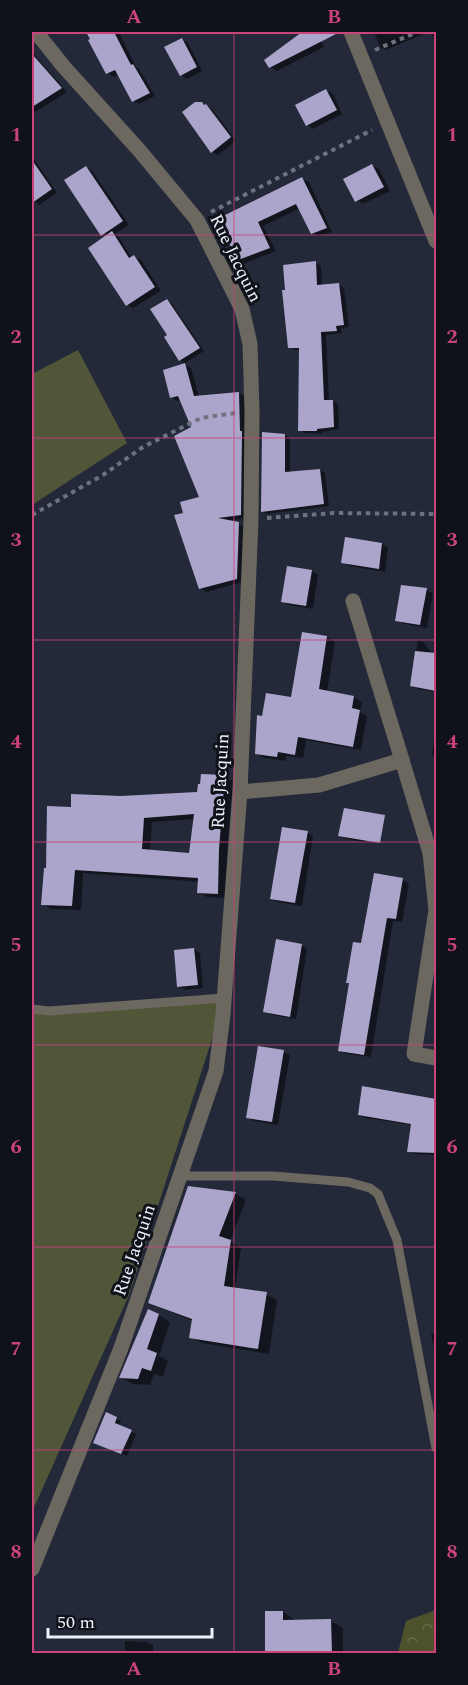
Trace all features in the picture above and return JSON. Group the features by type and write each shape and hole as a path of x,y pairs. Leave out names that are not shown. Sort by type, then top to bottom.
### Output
{"street":[{"name":"Rue Jacquin","path":"32,1569 121,1348 216,1071 240,792 251,520 252,411 250,344 242,309 197,220 36,32"},
{"path":"351,32 436,241"},
{"path":"352,601 430,853 436,909 430,993 414,1054 436,1058"},
{"path":"240,792 319,785 402,760"}],"lane":[{"path":"32,1009 49,1011 224,998"},
{"path":"180,1176 273,1176 348,1182 370,1188 378,1194 397,1240 436,1448"}],"path":[{"path":"361,56 417,32"},
{"path":"197,220 388,122"},
{"path":"32,515 104,475 143,447 201,418 252,411"},
{"path":"251,520 334,513 436,514"}],"green space":[{"path":"78,350 127,443 32,505 32,374"},
{"path":"226,996 129,1295 32,1512 32,1009"},
{"path":"436,1610 436,1653 398,1653 406,1621"}],"building":[{"path":"86,32 114,32 131,65 133,64 150,93 132,102 115,70 106,74"},
{"path":"302,32 340,32 269,68 264,60"},
{"path":"182,38 197,67 180,76 164,47"},
{"path":"32,54 62,88 32,107"},
{"path":"326,89 337,110 306,126 295,105"},
{"path":"195,102 206,104 231,137 211,153 182,112"},
{"path":"32,160 52,189 32,203"},
{"path":"372,164 384,187 355,202 343,179"},
{"path":"86,166 123,221 101,236 64,180"},
{"path":"302,177 327,228 311,234 296,204 258,222 270,248 238,260 219,225 222,224 219,218"},
{"path":"112,231 129,258 134,255 155,287 126,306 88,248"},
{"path":"316,261 317,285 339,283 344,325 336,326 337,331 321,332 324,400 333,400 334,427 317,429 317,431 298,431 299,348 288,348 282,290 285,290 283,265"},
{"path":"167,299 200,348 179,361 164,337 167,335 150,309"},
{"path":"185,363 194,396 239,392 240,431 242,431 241,515 218,518 239,522 237,579 199,589 174,515 183,513 180,502 199,497 174,436 191,427 178,396 170,398 163,370"},
{"path":"262,432 285,434 285,472 320,469 324,504 261,512"},
{"path":"345,537 382,543 379,569 341,563"},
{"path":"287,566 312,570 306,606 281,602"},
{"path":"401,585 427,588 420,625 395,621"},
{"path":"302,632 327,636 319,689 354,696 352,708 360,710 353,747 298,737 295,755 278,752 277,757 255,754 257,715 262,716 266,693 291,697"},
{"path":"415,651 436,653 436,691 410,686"},
{"path":"201,774 225,775 218,894 197,893 198,878 75,870 72,906 41,905 44,868 46,868 47,806 71,807 71,794 121,796 197,792 198,784 200,784","holes":["194,814 189,853 142,849 144,818"]},
{"path":"344,808 385,815 380,843 338,836"},
{"path":"282,827 308,831 295,903 270,899"},
{"path":"374,873 403,878 396,919 387,918 364,1055 338,1051 353,942 361,943"},
{"path":"276,939 302,944 290,1017 263,1012"},
{"path":"194,948 198,985 177,987 174,950"},
{"path":"258,1046 284,1050 272,1122 246,1118"},
{"path":"362,1086 436,1099 436,1153 407,1152 411,1124 358,1115"},
{"path":"188,1186 236,1192 219,1236 231,1240 224,1286 267,1292 258,1349 189,1338 192,1319 148,1303"},
{"path":"148,1309 159,1314 147,1349 157,1353 151,1371 142,1368 138,1379 119,1378"},
{"path":"106,1412 117,1417 115,1423 132,1430 121,1454 93,1443"},
{"path":"265,1611 283,1611 283,1620 331,1619 332,1653 265,1653"}]}
